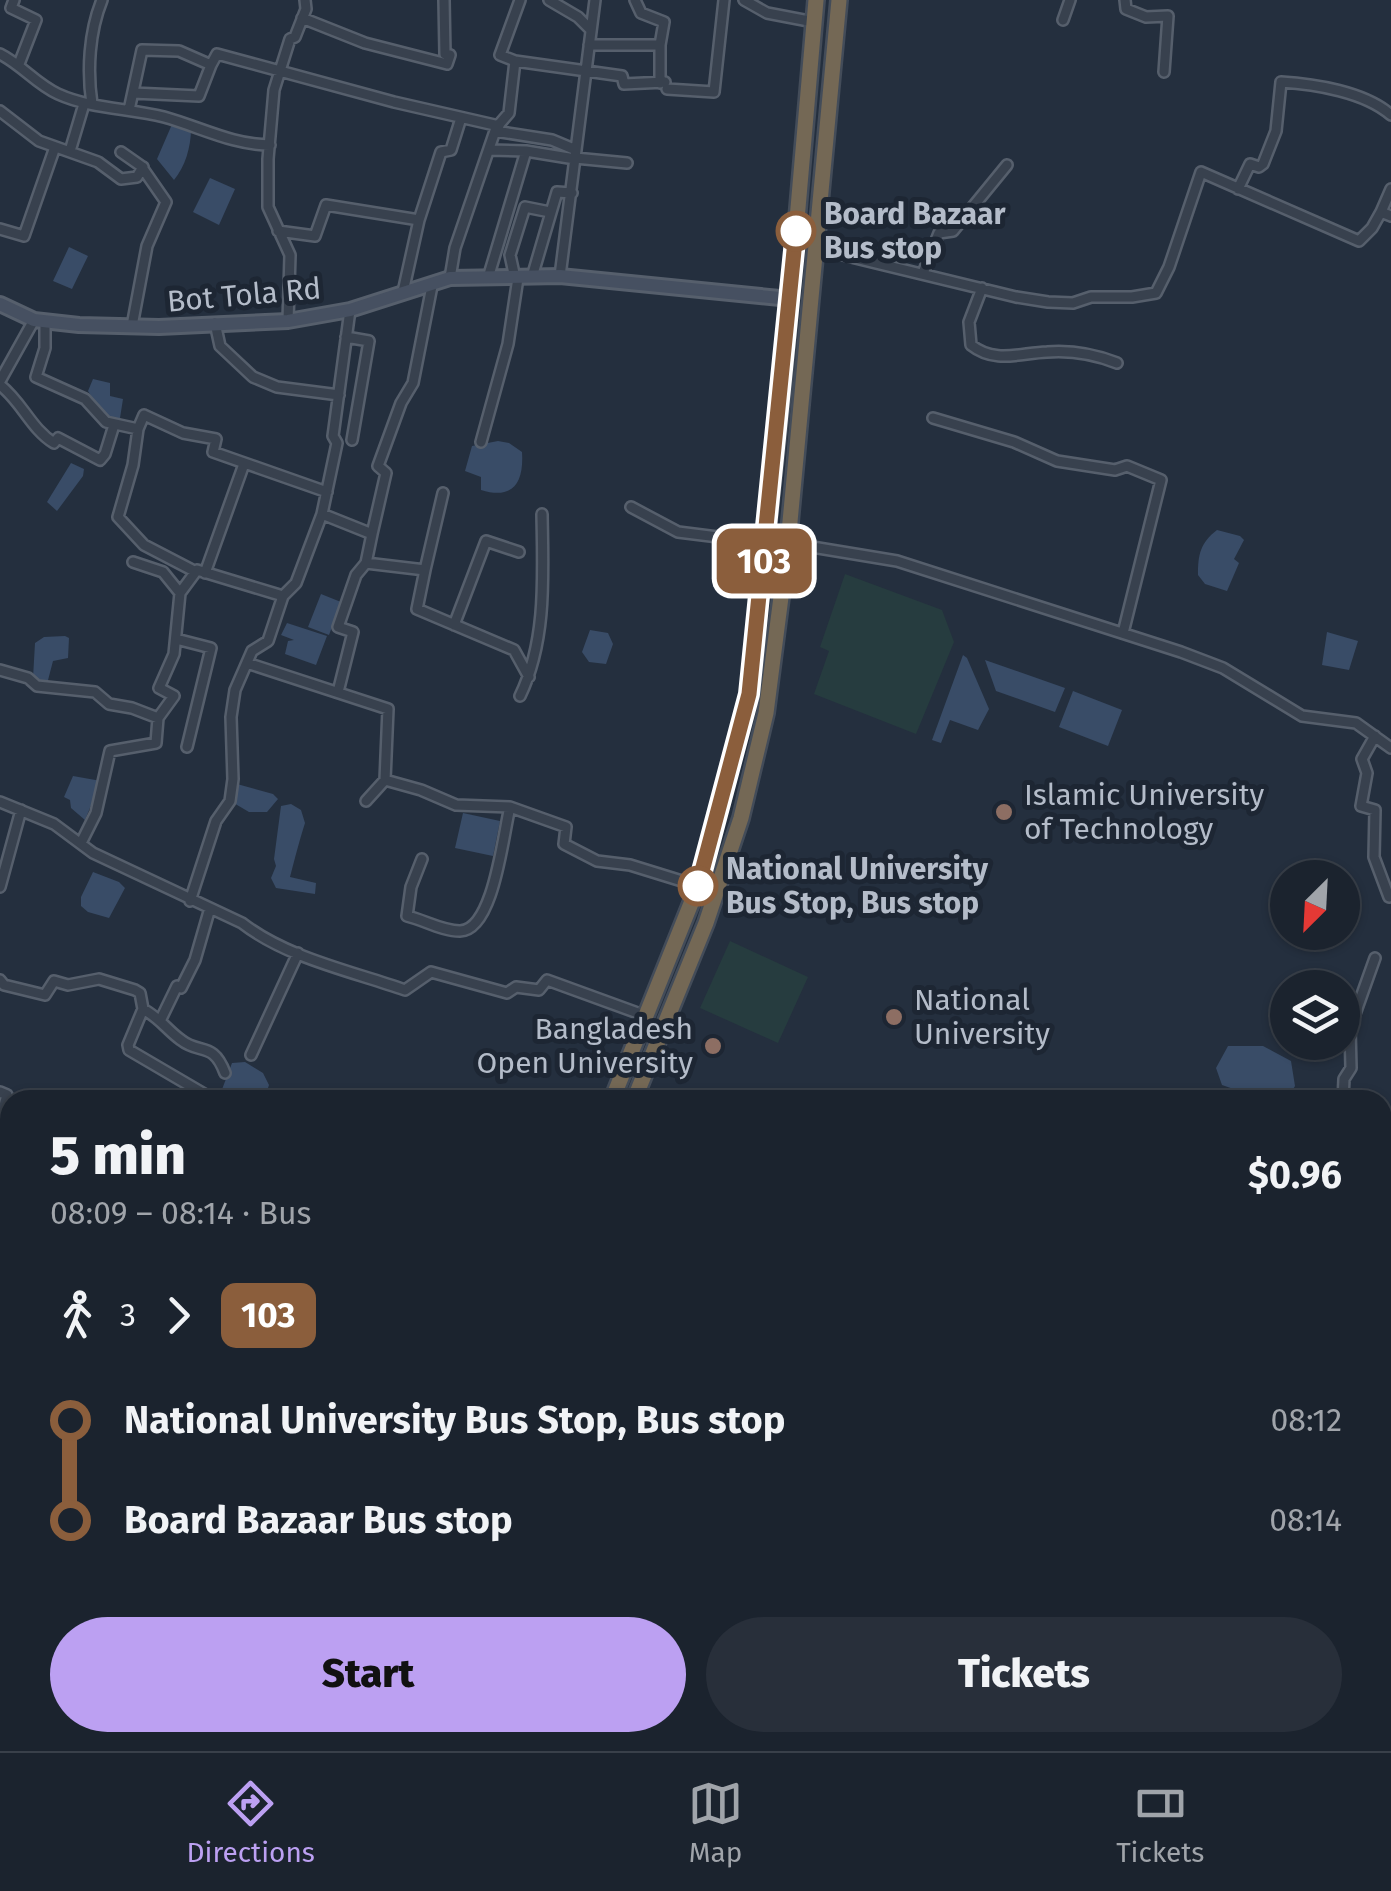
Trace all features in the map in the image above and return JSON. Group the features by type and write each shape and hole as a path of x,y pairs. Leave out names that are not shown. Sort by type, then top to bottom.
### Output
{"highway":[{"path":"616,1090 698,886 749,694 816,0"},
{"path":"638,1090 706,923 758,754 788,543 840,0"}],"main road":[{"name":"Bot Tola Rd","path":"0,304 40,321 132,326 288,321 350,310 450,278 560,276 790,299"}],"street":[{"path":"14,0 12,8 36,20 18,64"},
{"path":"70,151 88,104 96,16 102,0"},
{"path":"288,321 290,255 268,208 270,146 278,72 302,18 305,0"},
{"path":"302,18 366,43 447,64 450,55 445,54 444,0"},
{"path":"520,0 500,55 515,61 622,76 624,84 714,92 724,0"},
{"path":"550,0 591,30"},
{"path":"560,276 596,0"},
{"path":"635,0 641,13 664,22 660,45 664,85"},
{"path":"744,0 766,12 814,22"},
{"path":"1063,20 1070,0"},
{"path":"1125,0 1126,9 1146,17 1168,16 1164,72"},
{"path":"590,45 660,45"},
{"path":"129,110 142,50 179,51 211,65"},
{"path":"0,54 44,87 88,104 195,127 240,144 270,146"},
{"path":"133,93 199,96 217,54 552,140 575,156"},
{"path":"450,278 455,248 489,150 497,128 509,113 515,61"},
{"path":"1238,189 1250,164 1259,167 1270,148 1276,132 1281,82 1374,102 1391,114"},
{"path":"0,111 39,141 98,162 121,179 137,177 143,168"},
{"path":"403,292 440,152 451,150 461,118"},
{"path":"0,229 24,236 55,147"},
{"path":"489,150 627,163"},
{"path":"488,278 526,151"},
{"path":"121,152 143,168 166,202 147,246 132,326"},
{"path":"923,273 939,233 953,230 1006,165"},
{"path":"814,248 1016,297 1073,303 1091,297 1132,297 1156,293 1169,267 1201,172 1359,240 1386,214 1391,189"},
{"path":"481,442 522,278 557,192 572,193"},
{"path":"278,231 315,236 326,205 419,220"},
{"path":"522,278 510,254 525,207 550,212"},
{"path":"338,692 353,632 338,627 356,575 366,562 386,474 378,466 413,383 432,286"},
{"path":"982,288 969,322 971,345 982,353 1007,357 1052,351 1090,353 1117,363"},
{"path":"190,901 216,821 230,800 234,779 230,717 235,690 252,651 268,640 283,596 296,583 322,514 337,443 333,436 350,310"},
{"path":"40,321 0,383 47,439 54,443 58,438 100,460 114,424"},
{"path":"40,321 45,348 36,377 85,399 106,422 138,429"},
{"path":"215,324 220,346 252,377 277,387 338,395"},
{"path":"346,337 369,341 352,440"},
{"path":"283,596 200,572 144,545 118,517 133,465 138,429 144,415 184,433 216,439 213,452 326,492"},
{"path":"933,418 1014,442 1058,460 1115,470 1127,466 1161,480 1123,633"},
{"path":"81,843 96,813 110,751 156,743 158,718 174,696 159,688 174,654 180,593 200,572 244,464"},
{"path":"442,493 417,609 514,650 529,677"},
{"path":"631,507 678,532 766,544"},
{"path":"322,514 372,534"},
{"path":"520,696 538,639 542,514"},
{"path":"454,625 486,540 519,552"},
{"path":"788,543 898,562 1123,633 1223,668 1302,716 1356,723 1391,748"},
{"path":"133,562 163,572 180,593"},
{"path":"366,562 424,570"},
{"path":"176,639 211,648 187,747"},
{"path":"247,662 388,709 384,780 366,800"},
{"path":"0,670 28,678 37,686 95,692 109,704 158,718"},
{"path":"1375,736 1362,759 1367,773 1361,806 1375,810 1374,857 1389,897"},
{"path":"384,780 456,805 510,807 566,827 564,844 597,861 630,865 698,886"},
{"path":"0,802 54,824 93,853 298,953 405,990 431,972 507,993 516,987 539,990 549,980 646,1016"},
{"path":"422,859 407,916 456,931 468,930 478,922 489,901 510,807"},
{"path":"0,886 21,810"},
{"path":"161,1019 195,960 210,908"},
{"path":"252,1055 298,953"},
{"path":"1343,1090 1351,1068 1350,1028 1375,958"},
{"path":"0,980 45,995 54,981 68,985 100,979 135,990 140,993 144,1009 129,1050 197,1090"},
{"path":"144,1009 161,1019 182,1042 212,1053 225,1073"}],"green space":[{"path":"845,574 942,610 954,642 916,734 814,694 829,651 820,647"},
{"path":"730,941 808,977 778,1043 700,1008"}],"water":[{"path":"173,122 191,129 187,156 174,180 157,159"},
{"path":"210,178 235,189 219,225 193,212"},
{"path":"69,247 88,256 72,289 53,281"},
{"path":"93,379 110,383 110,396 123,399 120,418 105,419 88,391"},
{"path":"498,441 522,452 521,472 509,491 492,493 481,490 481,477 465,471 472,446"},
{"path":"71,463 84,469 83,476 57,511 47,502"},
{"path":"1217,530 1244,540 1234,559 1239,563 1227,591 1205,584 1198,575 1201,550"},
{"path":"321,594 341,602 329,635 308,627"},
{"path":"287,623 327,636 316,665 285,654 288,641 294,640 281,635"},
{"path":"590,630 608,633 613,644 606,664 589,662 582,652"},
{"path":"1327,632 1358,641 1349,670 1322,665"},
{"path":"44,637 69,638 68,658 53,661 47,684 38,683 33,678 35,643"},
{"path":"963,655 989,709 978,730 950,720 941,743 932,740"},
{"path":"985,660 1065,688 1055,712 996,691"},
{"path":"1073,691 1122,710 1108,746 1059,727"},
{"path":"73,776 101,781 85,820 64,797"},
{"path":"237,784 278,799 267,812 249,812 232,802"},
{"path":"291,804 301,810 305,823 290,877 316,883 315,894 276,888 271,878 276,866 281,806"},
{"path":"463,813 500,821 493,856 455,848"},
{"path":"93,872 125,888 109,918 81,906"},
{"path":"1228,1046 1263,1046 1270,1050 1270,1060 1291,1061 1293,1090 1236,1090 1222,1085 1216,1068"},
{"path":"245,1062 263,1073 267,1090 222,1090 232,1063"}],"bus line":[{"name":"103","path":"698,886 749,694 796,231"}],"place":[{"name":"Board Bazaar Bus stop","path":"796,231"},
{"name":"Islamic University of Technology","path":"1004,812"},
{"name":"National University Bus Stop, Bus stop","path":"698,886"},
{"name":"National University","path":"894,1017"},
{"name":"Bangladesh Open University","path":"713,1046"}]}
